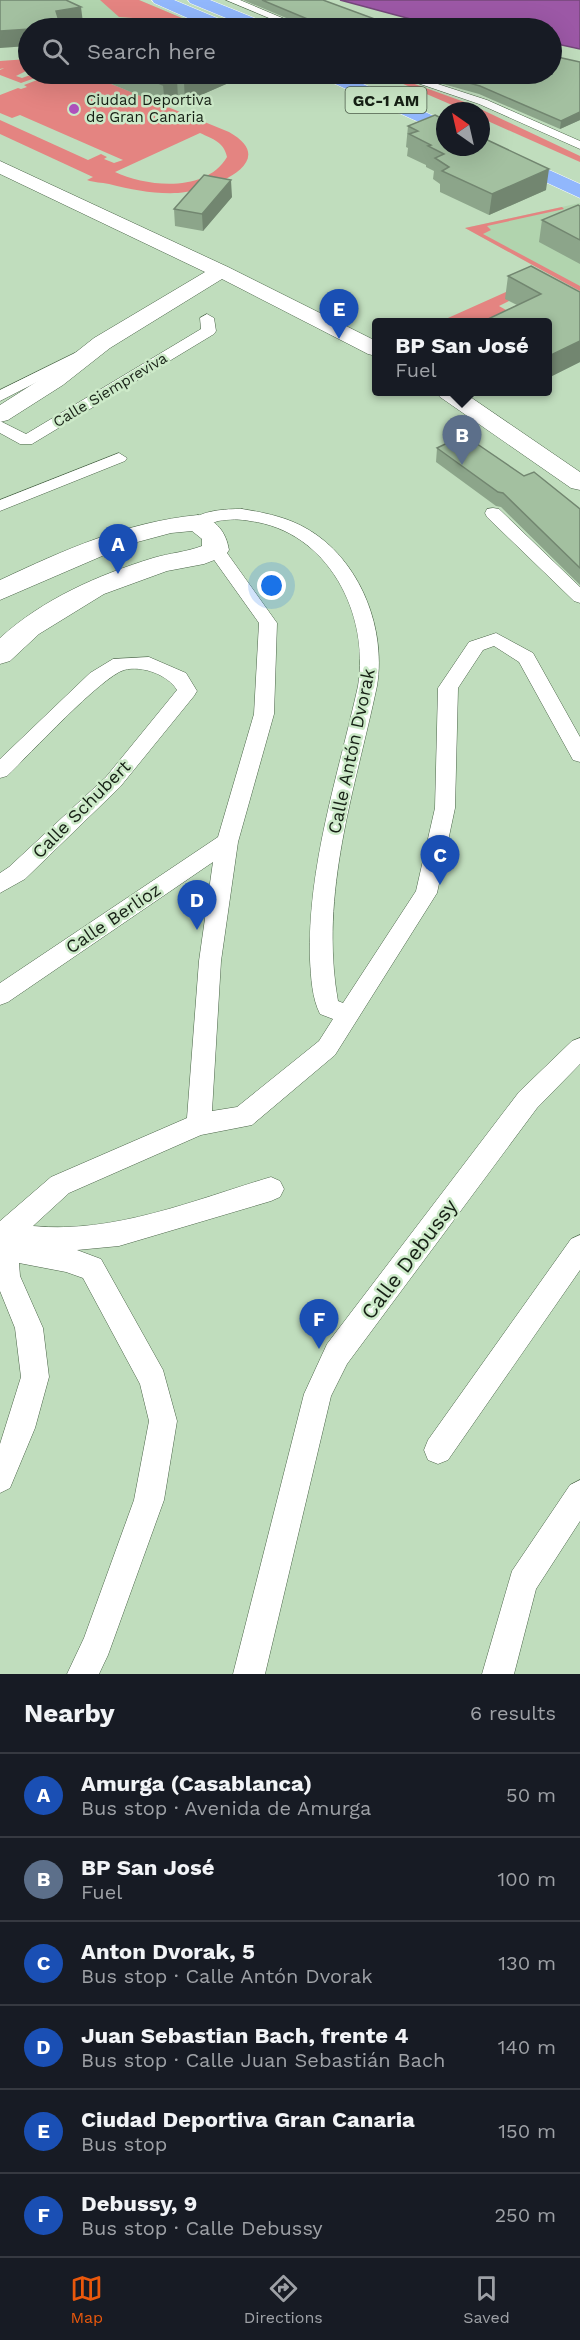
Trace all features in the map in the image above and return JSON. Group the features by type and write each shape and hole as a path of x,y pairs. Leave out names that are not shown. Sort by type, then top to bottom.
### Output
{"highway":[{"path":"160,0 202,18"},
{"path":"196,0 239,18"},
{"name":"GC-1 AM","path":"350,84 436,124"},
{"name":"GC-1 AM","path":"390,84 436,104"},
{"path":"490,149 580,192"}],"street":[{"path":"231,0 276,18"},
{"path":"428,84 483,102 580,145"},
{"path":"557,135 572,128"},
{"path":"0,167 221,271 372,346"},
{"path":"186,255 231,260 372,328"},
{"path":"221,271 222,282 232,292"},
{"path":"0,396 102,343 221,271 259,273"},
{"path":"191,290 214,287 232,292 346,349 372,348"},
{"name":"Calle Siempreviva","path":"0,426 26,441 209,331 207,318"},
{"path":"0,415 55,380 102,343"},
{"path":"454,396 580,483"},
{"path":"0,506 119,458"},
{"name":"Calle Antón Dvorak","path":"198,523 227,513 264,517 297,529 327,555 352,587 363,621 370,657 328,861 322,924 321,981 328,1007 347,1016"},
{"path":"493,513 580,597"},
{"path":"0,591 99,544 168,524 198,523 214,536 216,550 268,623 264,714 227,842 210,961 198,1124"},
{"path":"0,654 29,627 94,588 162,564 195,558 216,550"},
{"path":"3,1234 60,1185 198,1124 243,1117 327,1048 426,893 445,808 448,688 476,646 496,639 526,658 580,755"},
{"name":"Calle Schubert","path":"0,771 97,678 120,664 149,663 178,678 187,691 113,782 17,873 0,884"},
{"name":"Calle Berlioz","path":"0,995 227,842"},
{"name":"Calle Debussy","path":"249,1674 318,1394 337,1353 528,1100 580,1048"},
{"path":"3,1234 52,1240 119,1234 271,1189"},
{"path":"0,1478 21,1428 35,1377 29,1328 7,1276 3,1234"},
{"path":"3,1234 24,1252 66,1259 92,1268 153,1380 163,1421 149,1500 97,1644 83,1674"},
{"path":"438,1450 580,1248"},
{"path":"498,1674 523,1582 580,1495"}],"shaded area":[{"path":"0,0 139,0 182,18 18,18 18,47 0,48"},
{"path":"100,0 139,0 182,18 133,18 119,17"},
{"path":"340,0 580,0 580,49 562,45 562,18 407,18"},
{"path":"18,60 18,75 16,76 18,82 0,75 0,70 4,68 0,69 0,61"},
{"path":"111,84 229,132 244,143 248,154 245,164 221,181 178,193 135,190 87,180 93,177 0,134 0,120 88,160 101,154 107,157 104,159 114,163 123,160 20,115 12,118 0,113 0,95 27,87 24,85","holes":["200,133 221,144 227,157 217,169 191,182 175,184 143,181 115,172"]},
{"path":"403,84 415,84 464,102 445,102"},
{"path":"490,113 580,156 580,162 490,122"},
{"path":"580,203 580,291 465,228"},
{"path":"562,207 564,209 487,226 491,230 483,234 580,286 580,291 465,228"},
{"path":"506,292 512,296 509,301 499,306 520,318 448,318"}],"building":[{"path":"0,0 66,0 81,7 56,11 58,18 18,18 18,30 0,31"},
{"path":"262,0 323,0 372,18 305,18"},
{"path":"562,58 580,62 580,112 561,121 473,84 562,84"},
{"path":"436,116 436,150 409,134 418,131 408,126"},
{"path":"490,141 549,169 492,194 442,171 449,167 435,158 440,156 490,156"},
{"path":"204,175 231,180 202,214 174,209"},
{"path":"580,206 580,240 542,220"},
{"path":"531,266 580,292 580,341 552,355 552,318 490,318 541,294 508,276"},
{"path":"464,435 524,476 534,472 580,509 580,568 503,493 498,492 437,448"}],"place":[{"name":"Ciudad Deportiva de Gran Canaria","path":"74,109"},
{"name":"Ciudad Deportiva Gran Canaria","path":"339,339"},
{"name":"BP San José","path":"462,465"},
{"name":"Amurga (Casablanca)","path":"118,574"},
{"name":"Anton Dvorak, 5","path":"440,885"},
{"name":"Juan Sebastian Bach, frente 4","path":"197,930"},
{"name":"Debussy, 9","path":"319,1349"}]}
